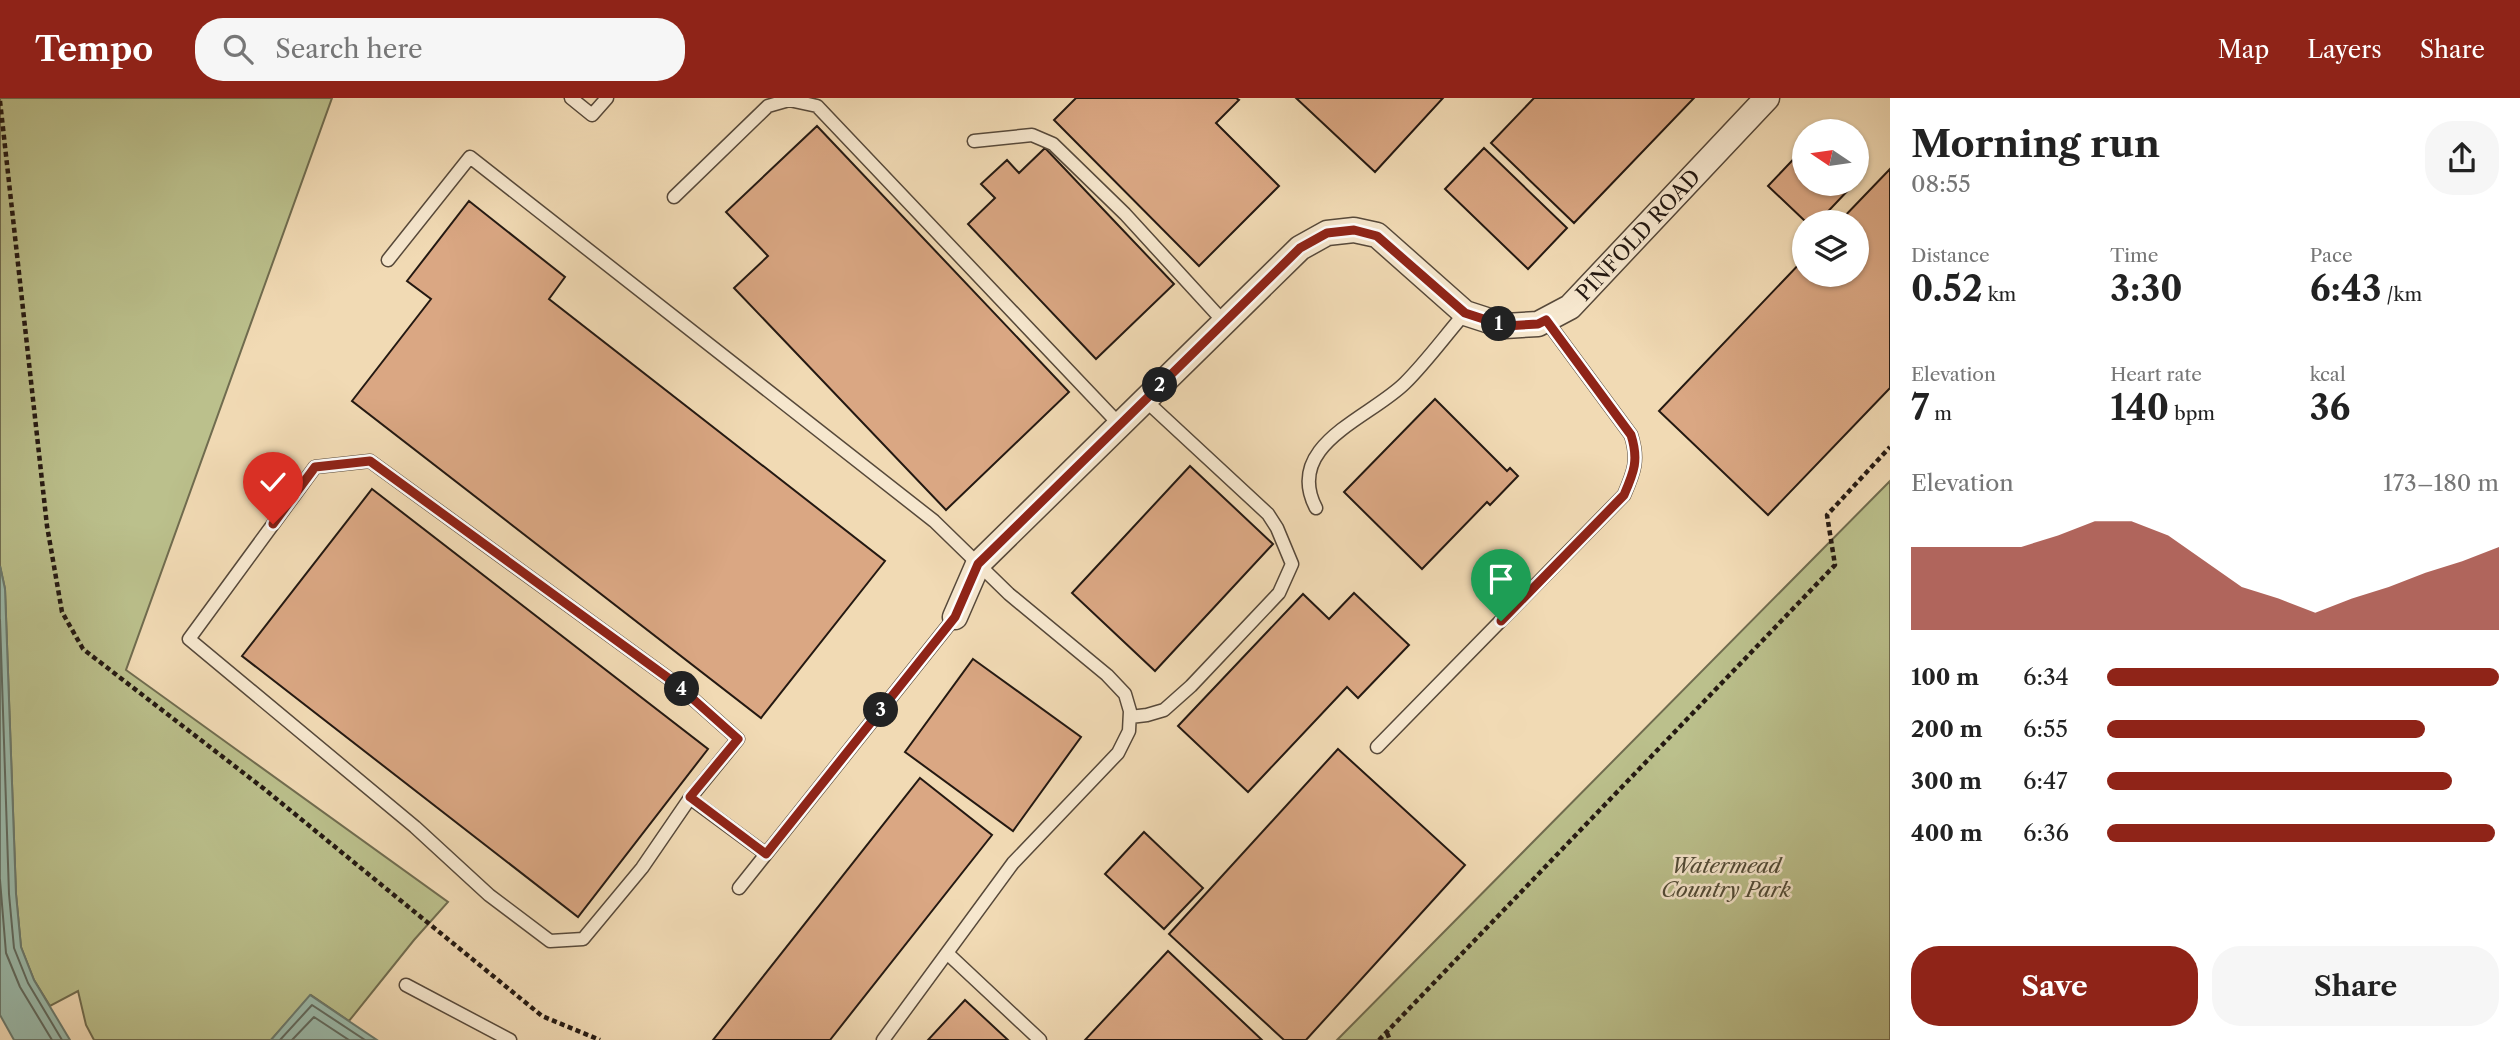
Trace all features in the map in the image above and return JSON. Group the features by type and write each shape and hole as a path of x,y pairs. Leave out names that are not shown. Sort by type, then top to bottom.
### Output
{"street":[{"name":"PINFOLD ROAD","path":"955,617 978,564 1300,248 1327,233 1354,230 1377,236 1465,313 1505,326 1538,324 1570,307 1767,98"}],"lane":[{"path":"571,98 592,115 607,98"},
{"path":"674,197 768,106 789,100 817,106 1120,425"},
{"path":"974,141 1032,135 1053,144 1125,214 1224,322"},
{"path":"388,260 470,157 934,521 1009,594 1107,675 1125,694 1130,717 1129,732 1118,753 1020,854 883,1040"},
{"path":"1316,509 1308,495 1309,473 1317,452 1330,438 1374,409 1405,383 1465,313"},
{"path":"1377,747 1624,495 1632,476 1637,454 1631,435 1546,320"},
{"path":"1130,717 1164,710 1191,686 1279,593 1292,564 1282,537 1268,514 1145,400"},
{"path":"370,461 675,683 738,739 690,797 642,868 583,939 550,941 489,895 415,827 189,639 315,467 370,461"},
{"path":"739,888 955,617"},
{"path":"690,797 766,854"},
{"path":"947,953 1040,1040"},
{"path":"406,985 510,1040"}],"path":[{"path":"0,101 47,526 62,612 83,649 263,788 542,1016 600,1040"},
{"path":"1379,1040 1835,565 1827,515 1890,447"},
{"path":"1387,1032 1390,1040"}],"green space":[{"path":"0,98 332,98 126,670 448,902 349,1021 311,995 271,1040 94,1040 86,1025 78,991 50,1006 34,980 21,947 16,894 5,589 0,566"},
{"name":"Watermead Country Park","path":"1890,481 1890,1040 1337,1040 1338,1039"}],"water":[{"path":"0,566 5,589 16,894 21,947 34,980 70,1040 14,1040 0,1015"},
{"path":"310,995 377,1040 271,1040"}],"building":[{"path":"1076,98 1236,98 1239,100 1216,123 1279,186 1199,266 1054,120"},
{"path":"1296,98 1443,98 1375,172"},
{"path":"1534,98 1694,98 1574,223 1491,143"},
{"path":"817,126 1069,392 946,510 734,288 768,256 726,212"},
{"path":"1045,148 1174,284 1096,359 968,224 995,198 981,184 1007,160 1019,173"},
{"path":"1484,148 1567,228 1528,269 1445,189"},
{"path":"1792,161 1792,196 1843,196 1829,210 1793,210 1768,186"},
{"path":"1890,169 1890,388 1768,515 1659,411 1792,272 1792,287 1869,287 1869,210 1851,210 1864,196 1869,196 1869,191"},
{"path":"469,201 565,277 549,299 885,561 761,718 352,401 431,299 407,281"},
{"path":"1435,399 1507,471 1510,468 1518,476 1490,505 1487,502 1422,569 1344,492"},
{"path":"1190,466 1273,544 1155,671 1072,593"},
{"path":"372,489 708,749 578,917 242,656"},
{"path":"1354,593 1409,645 1358,698 1347,687 1248,792 1178,726 1303,594 1329,619"},
{"path":"973,659 1081,737 1013,831 905,752"},
{"path":"1338,749 1465,865 1306,1040 1284,1040 1169,934"},
{"path":"920,778 992,835 830,1040 713,1040"},
{"path":"1144,832 1203,888 1164,929 1105,874"},
{"path":"1168,951 1262,1040 1085,1040"},
{"path":"965,1000 1008,1040 928,1040"}],"route":[{"path":"273,524 315,467 370,461 675,683 738,739 690,797 766,854 955,617 978,564 1300,248 1327,233 1354,230 1377,236 1465,313 1505,326 1538,324 1546,320 1631,435 1637,454 1624,495 1501,621"}]}
